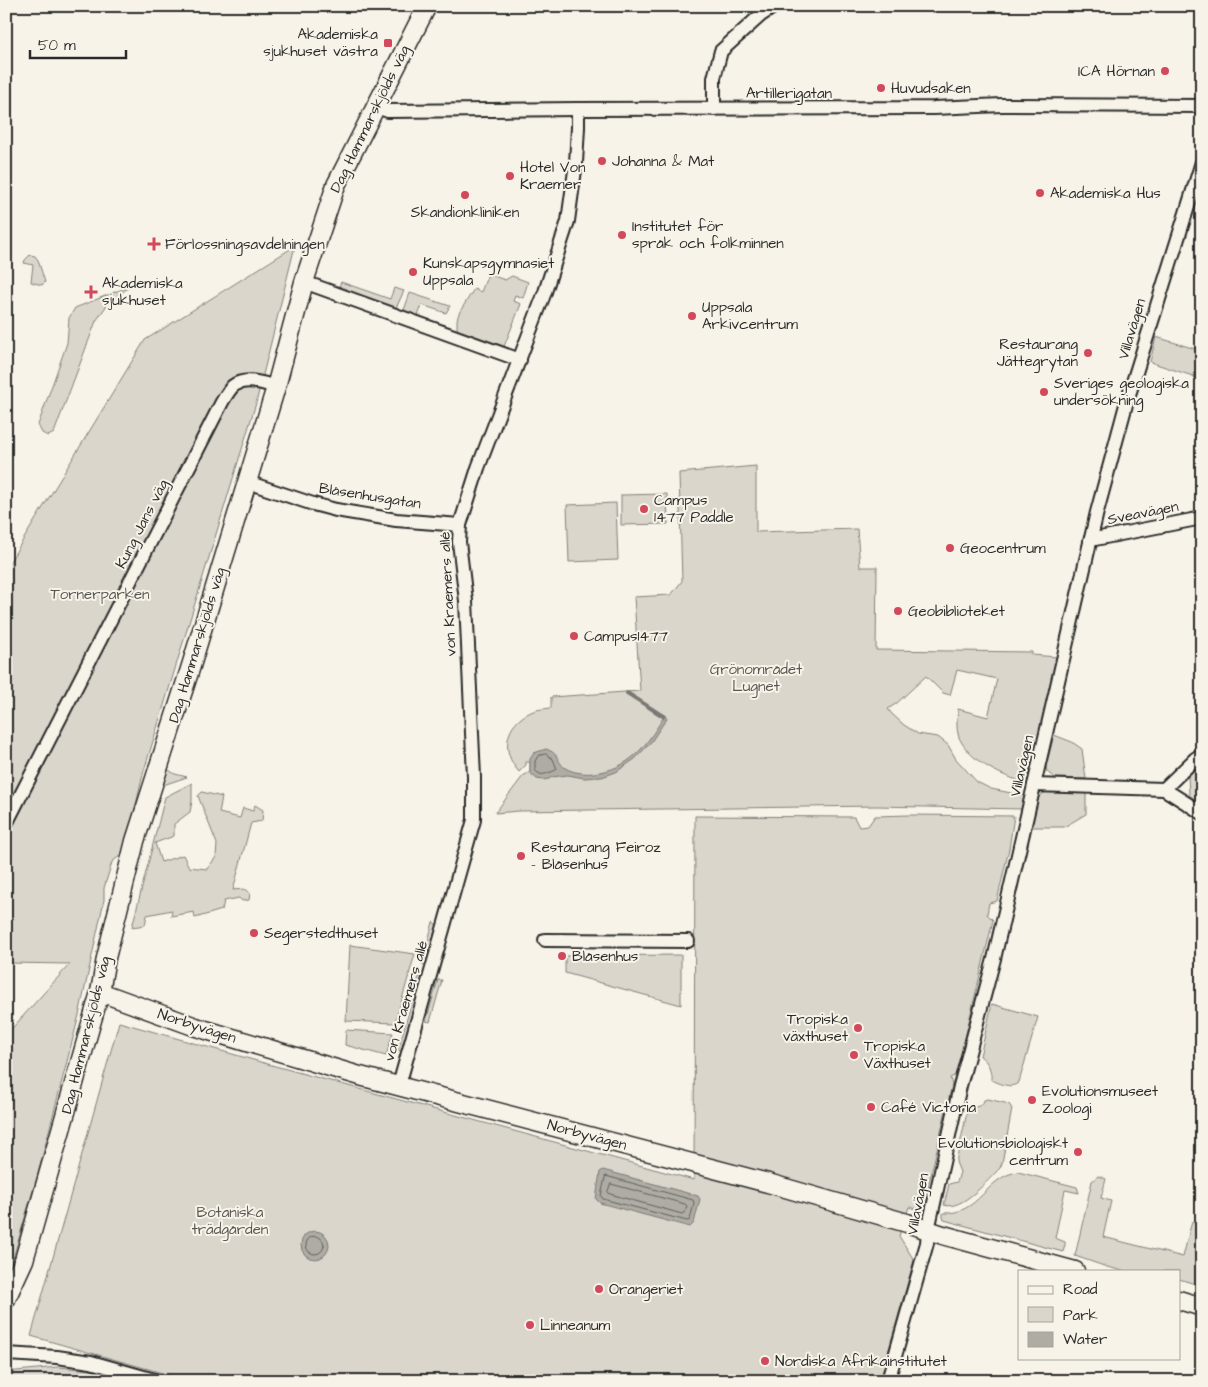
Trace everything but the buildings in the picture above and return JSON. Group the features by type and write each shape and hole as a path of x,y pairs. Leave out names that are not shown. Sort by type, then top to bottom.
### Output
{"street":[{"name":"Dag Hammarskjölds väg","path":"6,1299 24,1260 100,992 106,958 135,841 247,482 276,386 304,282 336,185 427,6"},
{"path":"714,109 714,78 720,51 761,15 775,6"},
{"name":"Artillerigatan","path":"376,106 388,111 934,108 1002,105 1202,106"},
{"name":"von Kraemers allé","path":"399,1085 474,820 474,777 466,601 459,542 460,525 478,468 545,292 568,221 576,163 578,109"},
{"name":"Villavägen","path":"888,1381 926,1243 960,1086 994,959 1090,540 1127,401 1202,162"},
{"path":"304,282 520,360"},
{"name":"Kung Jans väg","path":"6,824 222,402 232,387 241,381 276,386"},
{"name":"Blåsenhusgatan","path":"247,482 336,510 396,520 460,525"},
{"name":"Sveavägen","path":"1090,540 1202,518"},
{"path":"1164,789 1202,754"},
{"path":"1034,785 1164,789 1202,812"},
{"path":"545,940 688,941"},
{"name":"Norbyvägen","path":"100,992 196,1027 360,1076 768,1183 943,1235 1071,1270"},
{"path":"1180,1300 1202,1307"},
{"path":"6,1354 56,1357 92,1362 158,1381"}],"green space":[{"name":"Tornerparken","path":"295,246 256,403 143,774 125,852 112,862 104,888 104,900 79,1015 37,1177 6,1276 6,1035 70,964 6,963 6,568 145,340"},
{"path":"30,255 35,256 38,260 45,282 42,285 31,282 33,265 24,263"},
{"path":"488,274 505,280 512,276 528,282 523,298 515,295 513,301 521,304 503,349 468,336 457,329 459,313 474,289 481,292"},
{"path":"341,282 390,299 394,288 404,291 395,310 339,286"},
{"path":"130,286 107,305 96,321 54,433 48,436 42,433 38,425 67,343 69,318 75,308"},
{"path":"410,293 450,306 446,313 422,305 418,316 403,313"},
{"path":"1156,337 1202,351 1202,379 1150,362"},
{"name":"Grönområdet Lugnet","path":"756,466 756,532 857,529 860,567 877,567 876,650 1032,652 1032,655 1057,657 1031,777 1025,782 1008,777 981,763 967,750 958,735 958,709 988,717 997,679 957,670 950,695 943,693 926,676 888,709 904,725 918,734 938,737 948,745 956,759 977,782 991,789 1026,796 1023,809 876,806 519,811 495,813 523,776 530,772 530,762 526,762 526,765 519,772 509,755 508,739 515,723 522,717 536,710 551,708 551,697 640,691 634,597 671,595 682,581 679,473"},
{"name":"Campus 1477 Paddle","path":"667,494 668,524 621,525 621,495"},
{"path":"616,503 618,560 569,562 567,505"},
{"path":"1054,735 1072,742 1082,749 1086,779 1055,778 1047,772 1046,766"},
{"path":"1202,763 1202,804 1189,795 1188,776"},
{"path":"167,769 175,774 187,777 163,785"},
{"path":"192,783 190,812 174,824 174,836 155,843 161,862 183,855 189,867 207,869 216,857 217,844 198,796 202,792 222,797 219,813 240,818 243,808 253,811 255,805 263,810 262,821 251,823 233,890 244,889 250,893 249,900 242,901 239,898 224,901 222,910 195,918 194,912 171,916 172,910 147,915 145,925 132,927 165,797"},
{"path":"1051,791 1086,793 1086,814 1064,827 1030,827 1035,804 1041,795"},
{"name":"Botaniska trädgården","path":"695,816 854,817 859,827 868,826 875,816 1014,816 1009,849 997,901 989,903 987,914 993,920 957,1072 956,1075 950,1078 952,1085 924,1204 917,1209 909,1207 899,1236 914,1260 880,1381 191,1381 31,1336 119,1022 694,1180"},
{"path":"433,922 437,925 426,965 422,964"},
{"path":"350,945 415,954 395,1023 346,1021"},
{"path":"681,955 681,1005 565,973 565,956"},
{"path":"420,973 424,974 402,1052 398,1050"},
{"path":"438,980 442,980 430,1022 426,1021"},
{"path":"992,1004 1038,1017 1019,1082 1013,1085 1005,1085 991,1080 989,1066 980,1056"},
{"path":"346,1030 393,1033 386,1056 345,1045"},
{"path":"988,1099 1009,1104 1012,1109 1000,1168 982,1187 966,1199 951,1206 944,1205 949,1184 957,1182 960,1172 956,1162 968,1108 980,1105 984,1100"},
{"path":"1018,1172 1077,1187 1079,1193 1065,1190 1055,1238 1065,1242 1063,1252 944,1220 943,1213 956,1212 966,1208 998,1180"},
{"path":"1098,1176 1106,1179 1101,1198 1111,1201 1103,1237 1183,1257 1192,1221 1202,1224 1202,1286 1180,1279 1180,1270 1119,1270 1075,1256 1092,1181"},
{"path":"58,1367 90,1370 129,1381 6,1381 6,1372"}],"water":[{"path":"665,715 667,718 651,742 635,759 616,772 602,777 584,778 568,775 543,780 537,779 530,773 530,759 534,753 546,749 554,753 564,767 573,771 594,773 618,767 643,747"},
{"path":"603,1170 698,1196 700,1199 694,1223 690,1227 600,1203 596,1199 600,1172"},
{"path":"315,1231 325,1235 329,1245 325,1255 315,1259 305,1255 301,1245 305,1235"}],"waterway":[{"path":"627,693 663,716"}],"place":[{"name":"Akademiska sjukhuset västra","path":"388,43"},
{"name":"ICA Hörnan","path":"1165,71"},
{"name":"Huvudsaken","path":"881,88"},
{"name":"Johanna & Mat","path":"602,161"},
{"name":"Hotel Von Kraemer","path":"510,176"},
{"name":"Akademiska Hus","path":"1040,193"},
{"name":"Skandionkliniken","path":"465,195"},
{"name":"Institutet för språk och folkminnen","path":"622,235"},
{"name":"Förlossningsavdelningen","path":"154,244"},
{"name":"Kunskapsgymnasiet Uppsala","path":"413,272"},
{"name":"Akademiska sjukhuset","path":"91,292"},
{"name":"Uppsala Arkivcentrum","path":"692,316"},
{"name":"Restaurang Jättegrytan","path":"1088,353"},
{"name":"Sveriges geologiska undersökning","path":"1044,392"},
{"name":"Campus 1477 Paddle","path":"644,509"},
{"name":"Geocentrum","path":"950,548"},
{"name":"Geobiblioteket","path":"898,611"},
{"name":"Campus1477","path":"574,636"},
{"name":"Restaurang Feiroz - Blåsenhus","path":"521,856"},
{"name":"Segerstedthuset","path":"254,933"},
{"name":"Blåsenhus","path":"562,956"},
{"name":"Tropiska växthuset","path":"858,1028"},
{"name":"Tropiska Växthuset","path":"854,1055"},
{"name":"Evolutionsmuseet Zoologi","path":"1032,1100"},
{"name":"Café Victoria","path":"871,1107"},
{"name":"Evolutionsbiologiskt centrum","path":"1078,1152"},
{"name":"Orangeriet","path":"599,1289"},
{"name":"Linneanum","path":"530,1325"},
{"name":"Nordiska Afrikainstitutet","path":"765,1361"}]}
